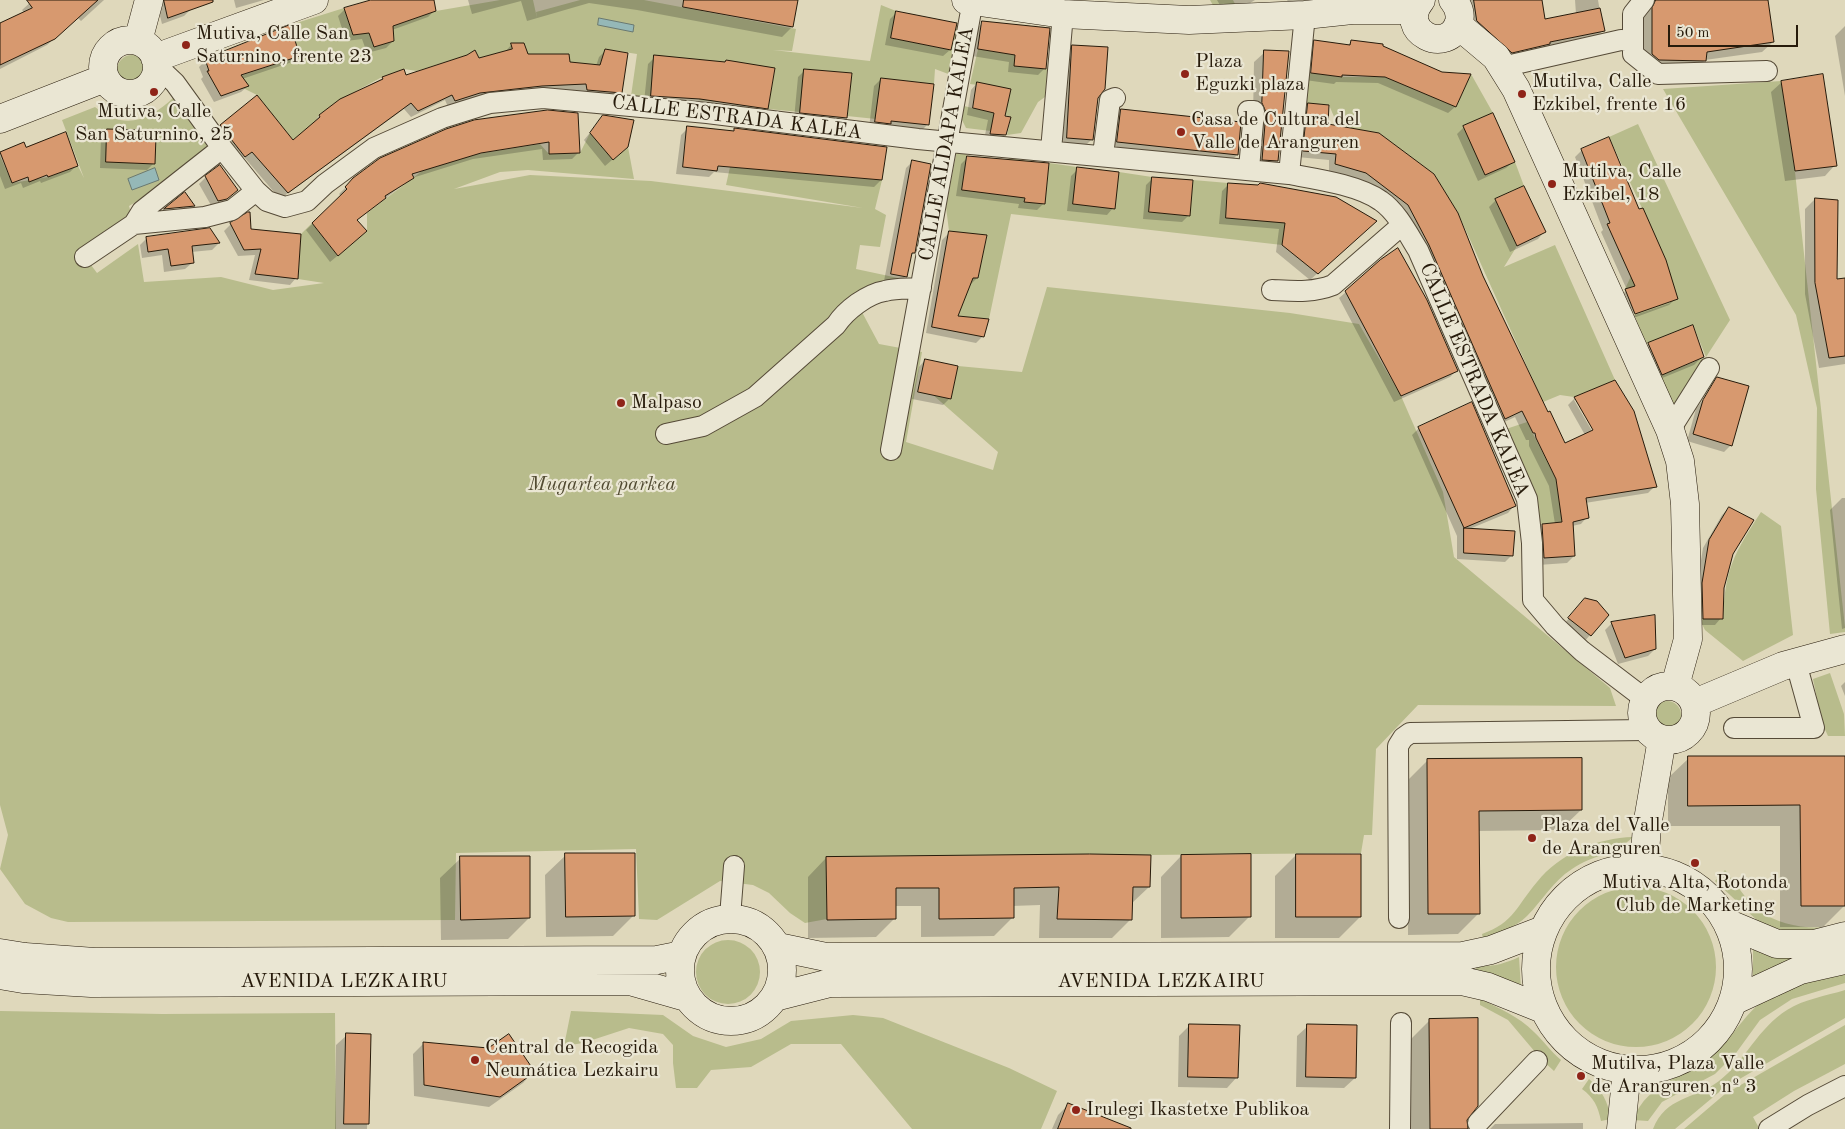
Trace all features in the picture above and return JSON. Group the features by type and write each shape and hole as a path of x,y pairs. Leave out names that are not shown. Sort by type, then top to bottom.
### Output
{"street":[{"path":"148,0 150,55 152,82 147,88 132,94 115,90 105,78 103,69 107,52 121,42 150,55 314,0"},
{"path":"971,0 1063,14 1189,20 1291,10 1352,10 1418,5 1416,26 1426,37 1441,39 1448,36 1455,12"},
{"name":"CALLE ALDAPA KALEA","path":"891,450 949,141 971,0"},
{"path":"1639,7 1632,41 1633,54 1658,74 1767,71"},
{"path":"1289,174 1291,10"},
{"path":"1399,918 1398,746 1403,738 1410,733 1654,735 1671,740 1686,734 1696,720 1685,694 1688,619 1685,504 1680,461 1670,430 1516,89 1496,57 1455,12"},
{"path":"1051,150 1063,14"},
{"path":"1502,67 1621,40 1632,41"},
{"name":"CALLE ESTRADA KALEA","path":"150,55 175,83 256,191 267,201 285,207 307,201 325,184 374,148 442,118 490,103 543,98 698,112 918,139 1051,150 1289,174 1347,186 1381,201 1400,221 1418,250 1526,498 1532,542 1533,600 1555,626 1582,651 1645,699"},
{"path":"0,119 105,78"},
{"path":"1103,155 1110,100 1115,98"},
{"path":"1248,111 1254,111 1249,170"},
{"path":"85,257 134,224 142,210 222,148"},
{"path":"134,224 205,217 232,210 256,191"},
{"path":"1272,290 1300,292 1323,290 1327,278 1400,221"},
{"name":"CALLE ALDAPA KALEA","path":"666,434 704,426 754,397 843,316 867,298 884,291 921,288"},
{"path":"1670,430 1709,368"},
{"path":"1644,867 1654,735 1641,713 1645,699 1658,688 1685,694 1845,649"},
{"path":"1734,728 1814,728 1796,662"},
{"path":"730,917 734,866"},
{"path":"1644,867 1670,872 1694,884 1714,902 1729,924 1737,949 1739,975 1734,1001 1722,1025 1703,1046 1680,1061 1654,1069 1627,1070 1601,1064 1577,1051 1557,1032 1544,1009 1536,983 1536,956 1543,930 1560,902 1584,882 1613,870 1644,867"},
{"path":"730,917 757,925 769,934 778,947 782,964 782,981 775,997 765,1009 751,1017 736,1021 720,1020 705,1014 686,997 681,980 682,955 688,941 699,930 712,922 730,917"},
{"path":"1729,924 1776,944 1814,944 1845,936"},
{"name":"AVENIDA LEZKAIRU","path":"778,947 826,957 1463,956 1491,950 1543,930"},
{"name":"AVENIDA LEZKAIRU","path":"0,953 25,958 95,962 657,960 682,955"},
{"path":"1734,1001 1800,970 1845,960"},
{"name":"AVENIDA LEZKAIRU","path":"0,975 23,979 91,983 630,981 686,997"},
{"name":"AVENIDA LEZKAIRU","path":"775,997 830,983 1462,981 1488,987 1544,1009"},
{"path":"1400,1129 1401,1023"},
{"path":"1478,1123 1537,1061"},
{"path":"1621,1129 1627,1070"},
{"path":"1769,1129 1808,1105 1845,1086"}],"green space":[{"path":"500,0 533,0 537,18 536,12 580,0 644,0 796,29 792,51 773,50 870,61 881,5 896,11 891,38 951,50 957,23 962,20 951,75 935,69 934,84 881,78 876,119 847,116 852,73 805,69 800,112 768,109 775,69 719,102 699,100 703,60 654,56 651,96 631,96 637,54 605,49 600,65 570,62 569,54 527,54 524,43 512,43 512,49 479,58 475,50 467,55 417,71 404,69 382,77 338,101 319,115 314,123 293,140 257,95 243,88 240,76 300,56 290,25 344,8 353,35 369,33 374,47 394,41 393,26 436,11"},
{"path":"1210,0 1233,0 1237,8 1214,7"},
{"path":"978,49 1015,55 1015,66 1052,69 1056,89 1038,102 1021,133 1007,135 1011,117 1005,115 1011,89 970,84"},
{"path":"132,55 143,59 147,70 143,81 132,85 121,81 117,70 121,59"},
{"path":"1310,73 1342,77 1385,77 1456,107 1471,74 1493,113 1485,175 1515,162 1524,186 1495,199 1517,246 1504,267 1555,245 1615,380 1574,397 1560,395 1543,402 1458,213 1434,174 1379,133 1338,126 1329,105 1303,103"},
{"path":"1781,81 1795,172 1845,627 1845,632 1830,634 1816,489 1817,408 1796,315 1663,89"},
{"name":"Mugartea parkea","path":"174,97 208,147 160,187 129,206 134,224 85,257 97,273 138,244 144,282 221,277 273,290 324,283 298,279 301,234 312,223 338,256 367,231 367,213 422,171 477,154 540,144 549,154 580,153 590,133 613,160 628,147 634,179 528,170 500,172 454,189 530,175 651,181 863,208 726,185 730,167 882,180 875,209 886,215 880,247 860,245 856,269 903,279 855,299 879,344 922,352 906,442 993,470 998,452 933,395 951,399 958,366 1022,372 1047,287 1290,313 1359,324 1401,396 1443,492 1454,557 1610,688 1616,706 1418,705 1376,749 1372,835 1364,835 1361,853 826,858 827,919 805,923 790,913 769,893 753,885 720,881 657,920 639,919 636,849 456,853 455,920 68,922 51,918 25,904 0,869 8,835 0,805 0,156 12,183 48,177 78,166 84,178 62,120 95,107 116,119 136,120 146,117","holes":["102,129 142,130 142,136 156,136 101,141"]},
{"path":"964,106 994,113 991,131 966,128 962,120"},
{"path":"1638,124 1730,320 1673,408 1659,376 1706,357 1693,325 1646,344 1634,314 1677,299 1669,274 1625,289 1631,276 1666,260 1609,137"},
{"path":"957,150 967,152 962,189 1004,195 1009,158 1029,161 1024,202 1045,204 1049,163 1077,167 1074,204 1114,208 1119,172 1152,177 1149,212 1190,216 1193,180 1228,183 1226,218 1266,221 1270,186 1291,189 1282,245 1011,214 989,319 958,316 965,297 958,276 978,278 987,236 949,231 946,207"},
{"path":"1527,422 1556,479 1562,522 1541,524 1506,429"},
{"path":"1761,512 1781,526 1793,635 1743,661 1705,630 1699,618 1723,619 1726,587 1733,562 1744,539"},
{"path":"1830,673 1844,714 1845,736 1828,736 1822,723 1813,679"},
{"path":"1667,701 1677,705 1681,715 1677,725 1667,729 1657,725 1653,715 1657,705"},
{"path":"1633,837 1618,848 1587,860 1572,869 1559,879 1533,910 1518,924 1483,939 1482,934 1493,930 1508,919 1546,872 1568,855 1606,840"},
{"path":"1725,870 1749,901 1765,915 1790,925 1826,927 1828,933 1793,933 1761,924 1715,881"},
{"path":"1636,887 1652,889 1673,897 1692,911 1702,923 1712,944 1716,967 1714,983 1706,1004 1692,1023 1680,1033 1659,1043 1636,1047 1620,1045 1599,1037 1580,1023 1570,1011 1560,990 1556,967 1558,951 1566,930 1580,911 1592,901 1613,891"},
{"path":"728,940 746,945 751,949 755,954 760,972 755,990 751,995 746,999 728,1004 710,999 705,995 701,990 696,972 701,954 705,949 710,945"},
{"path":"1753,949 1828,953 1753,980"},
{"path":"1519,957 1521,989 1476,973 1476,966 1498,965"},
{"path":"1845,968 1845,983 1792,999 1760,1020 1736,1053 1715,1074 1662,1102 1648,1121 1633,1120 1648,1096 1694,1068 1717,1051 1748,1015 1770,996 1797,983"},
{"path":"1845,990 1845,1018 1724,1088 1675,1129 1653,1129 1665,1110 1673,1104 1710,1087 1728,1073 1777,1017 1808,1000"},
{"path":"1480,999 1515,1017 1538,1035 1561,1060 1554,1071 1541,1059 1508,1020 1480,1005"},
{"path":"0,1011 162,1014 335,1013 336,1129 0,1129"},
{"path":"571,1011 663,1015 693,1036 726,1047 761,1039 791,1021 853,1015 883,1018 1009,1068 1057,1091 1041,1129 912,1129 841,1044 791,1044 751,1067 711,1070 697,1088 676,1088 673,1045 663,1034 629,1028 583,1043 564,1046"},
{"path":"1845,1025 1845,1064 1794,1091 1753,1117 1758,1129 1684,1129 1725,1094"},
{"path":"1589,1079 1604,1097 1611,1119 1601,1121 1595,1103 1582,1089"}],"water":[{"path":"599,18 634,25 633,32 598,25"},
{"path":"155,168 159,180 132,190 128,179"}],"building":[{"path":"27,0 98,0 55,39 0,65 0,23 32,8"},
{"path":"164,0 213,0 213,2 168,18"},
{"path":"371,0 434,0 436,11 393,26 394,41 374,47 369,33 353,35 344,8"},
{"path":"684,0 798,0 793,27 683,7"},
{"path":"1474,0 1542,0 1545,19 1600,8 1605,31 1550,42 1550,44 1512,53 1477,21"},
{"path":"1656,0 1768,0 1774,42 1707,52 1706,61 1659,60 1652,54 1652,8"},
{"path":"896,11 957,23 951,50 891,38"},
{"path":"982,21 1050,28 1046,69 1014,66 1015,55 978,49"},
{"path":"290,25 300,56 241,75 249,86 221,96 207,71 209,71 205,59"},
{"path":"1314,40 1350,45 1351,40 1383,44 1383,46 1442,72 1471,74 1456,107 1385,77 1342,75 1342,77 1311,73"},
{"path":"511,43 524,43 528,54 569,54 570,62 600,65 605,49 628,53 622,93 587,90 586,84 542,86 480,93 455,101 452,95 418,111 411,103 288,193 252,152 245,157 220,125 257,95 293,140 320,117 319,115 340,99 383,79 382,77 404,69 406,75 467,55 475,50 479,58 512,49"},
{"path":"1072,45 1108,47 1105,89 1098,98 1093,140 1067,138"},
{"path":"1264,50 1289,51 1278,161 1262,160 1266,112 1262,103"},
{"path":"654,55 725,62 726,60 775,68 768,109 700,99 651,96"},
{"path":"804,69 852,73 847,118 800,113"},
{"path":"1823,74 1837,166 1795,171 1781,81"},
{"path":"881,78 934,84 929,125 891,121 891,124 875,122"},
{"path":"977,82 1011,89 1005,116 1011,117 1006,135 990,134 994,113 973,108"},
{"path":"1308,103 1329,105 1328,124 1379,133 1434,174 1458,213 1483,276 1548,412 1550,411 1565,443 1593,430 1574,397 1615,380 1634,411 1657,487 1586,498 1589,518 1573,522 1575,556 1544,558 1542,524 1562,522 1556,479 1535,433 1533,433 1522,411 1505,419 1429,245 1408,205 1366,173 1335,164 1336,154 1303,151"},
{"name":"Casa de Cultura del Valle de Aranguren","path":"1121,109 1241,122 1238,155 1117,142"},
{"path":"548,110 578,113 580,153 549,154 549,142 481,153 412,174 414,178 385,196 386,198 357,220 367,231 338,256 312,223 347,189 345,187 353,178 380,158 446,129 474,120"},
{"path":"1493,113 1515,162 1485,175 1463,126"},
{"path":"603,115 634,120 628,147 613,160 590,133"},
{"path":"687,126 734,131 734,128 887,147 882,180 718,166 717,171 683,167"},
{"path":"107,129 142,130 142,136 156,136 155,164 106,162"},
{"path":"66,132 78,166 29,182 28,177 12,183 0,152 24,142 26,147"},
{"path":"1609,137 1639,209 1643,208 1666,260 1678,299 1635,314 1625,289 1635,286 1607,224 1610,223 1581,149"},
{"path":"967,156 1049,163 1045,204 1024,202 1025,198 962,190"},
{"path":"912,160 931,164 915,253 912,253 907,277 891,274"},
{"path":"220,165 238,190 227,199 218,201 205,176"},
{"path":"1077,167 1119,172 1115,209 1073,204"},
{"path":"1152,177 1193,180 1190,216 1149,212"},
{"path":"1228,183 1258,185 1260,183 1336,197 1377,221 1318,274 1282,245 1285,223 1226,218"},
{"path":"1524,186 1546,232 1517,246 1495,199"},
{"path":"185,192 195,206 164,209"},
{"path":"1815,198 1838,200 1837,279 1845,278 1845,356 1829,358 1815,283"},
{"path":"250,212 251,229 301,234 298,279 255,274 261,249 244,250 230,223"},
{"path":"210,228 220,243 192,246 194,263 171,266 168,249 148,252 146,237"},
{"path":"949,231 987,235 978,278 973,278 958,316 989,319 984,337 932,327"},
{"path":"1398,248 1427,300 1458,371 1401,396 1345,291 1380,260"},
{"path":"1693,325 1704,357 1662,375 1648,343"},
{"path":"925,359 958,366 951,399 918,392"},
{"path":"1717,377 1749,386 1732,446 1693,434 1703,400"},
{"path":"1472,402 1516,506 1464,528 1418,427"},
{"path":"1729,507 1754,520 1733,554 1724,588 1723,619 1703,619 1702,583 1709,540"},
{"path":"1464,528 1515,531 1513,556 1464,553"},
{"path":"1585,598 1597,601 1609,615 1591,636 1568,618"},
{"path":"1655,615 1656,649 1625,658 1611,622"},
{"path":"1688,756 1845,756 1845,906 1801,906 1800,805 1688,806"},
{"path":"1582,758 1582,810 1479,811 1480,914 1428,914 1427,759"},
{"path":"565,853 635,853 635,916 566,917"},
{"path":"1251,854 1251,917 1181,918 1181,855"},
{"path":"1296,854 1361,854 1361,917 1296,917"},
{"path":"1151,855 1150,887 1133,887 1132,920 1057,919 1059,887 1014,888 1014,918 939,919 939,888 896,888 896,919 827,920 826,857"},
{"path":"460,856 530,856 530,918 461,920"},
{"path":"1478,1018 1478,1106 1467,1120 1468,1129 1430,1129 1429,1019"},
{"path":"1189,1024 1240,1025 1238,1078 1188,1077"},
{"path":"1307,1024 1357,1025 1356,1078 1306,1077"},
{"path":"346,1033 371,1034 369,1124 344,1124"},
{"name":"Central de Recogida Neumática Lezkairu","path":"509,1034 535,1072 500,1097 424,1085 423,1042 488,1048"},
{"path":"1068,1103 1131,1128 1131,1129 1058,1129"}],"place":[{"name":"Mutiva, Calle San Saturnino, frente 23","path":"186,45"},
{"name":"Plaza Eguzki plaza","path":"1185,74"},
{"name":"Mutiva, Calle San Saturnino, 25","path":"154,92"},
{"name":"Mutilva, Calle Ezkibel, frente 16","path":"1522,94"},
{"name":"Casa de Cultura del Valle de Aranguren","path":"1181,132"},
{"name":"Mutilva, Calle Ezkibel, 18","path":"1552,184"},
{"name":"Malpaso","path":"621,403"},
{"name":"Plaza del Valle de Aranguren","path":"1532,838"},
{"name":"Mutiva Alta, Rotonda Club de Marketing","path":"1695,863"},
{"name":"Central de Recogida Neumática Lezkairu","path":"475,1060"},
{"name":"Mutilva, Plaza Valle de Aranguren, nº 3","path":"1581,1076"},
{"name":"Irulegi Ikastetxe Publikoa","path":"1076,1110"}]}
